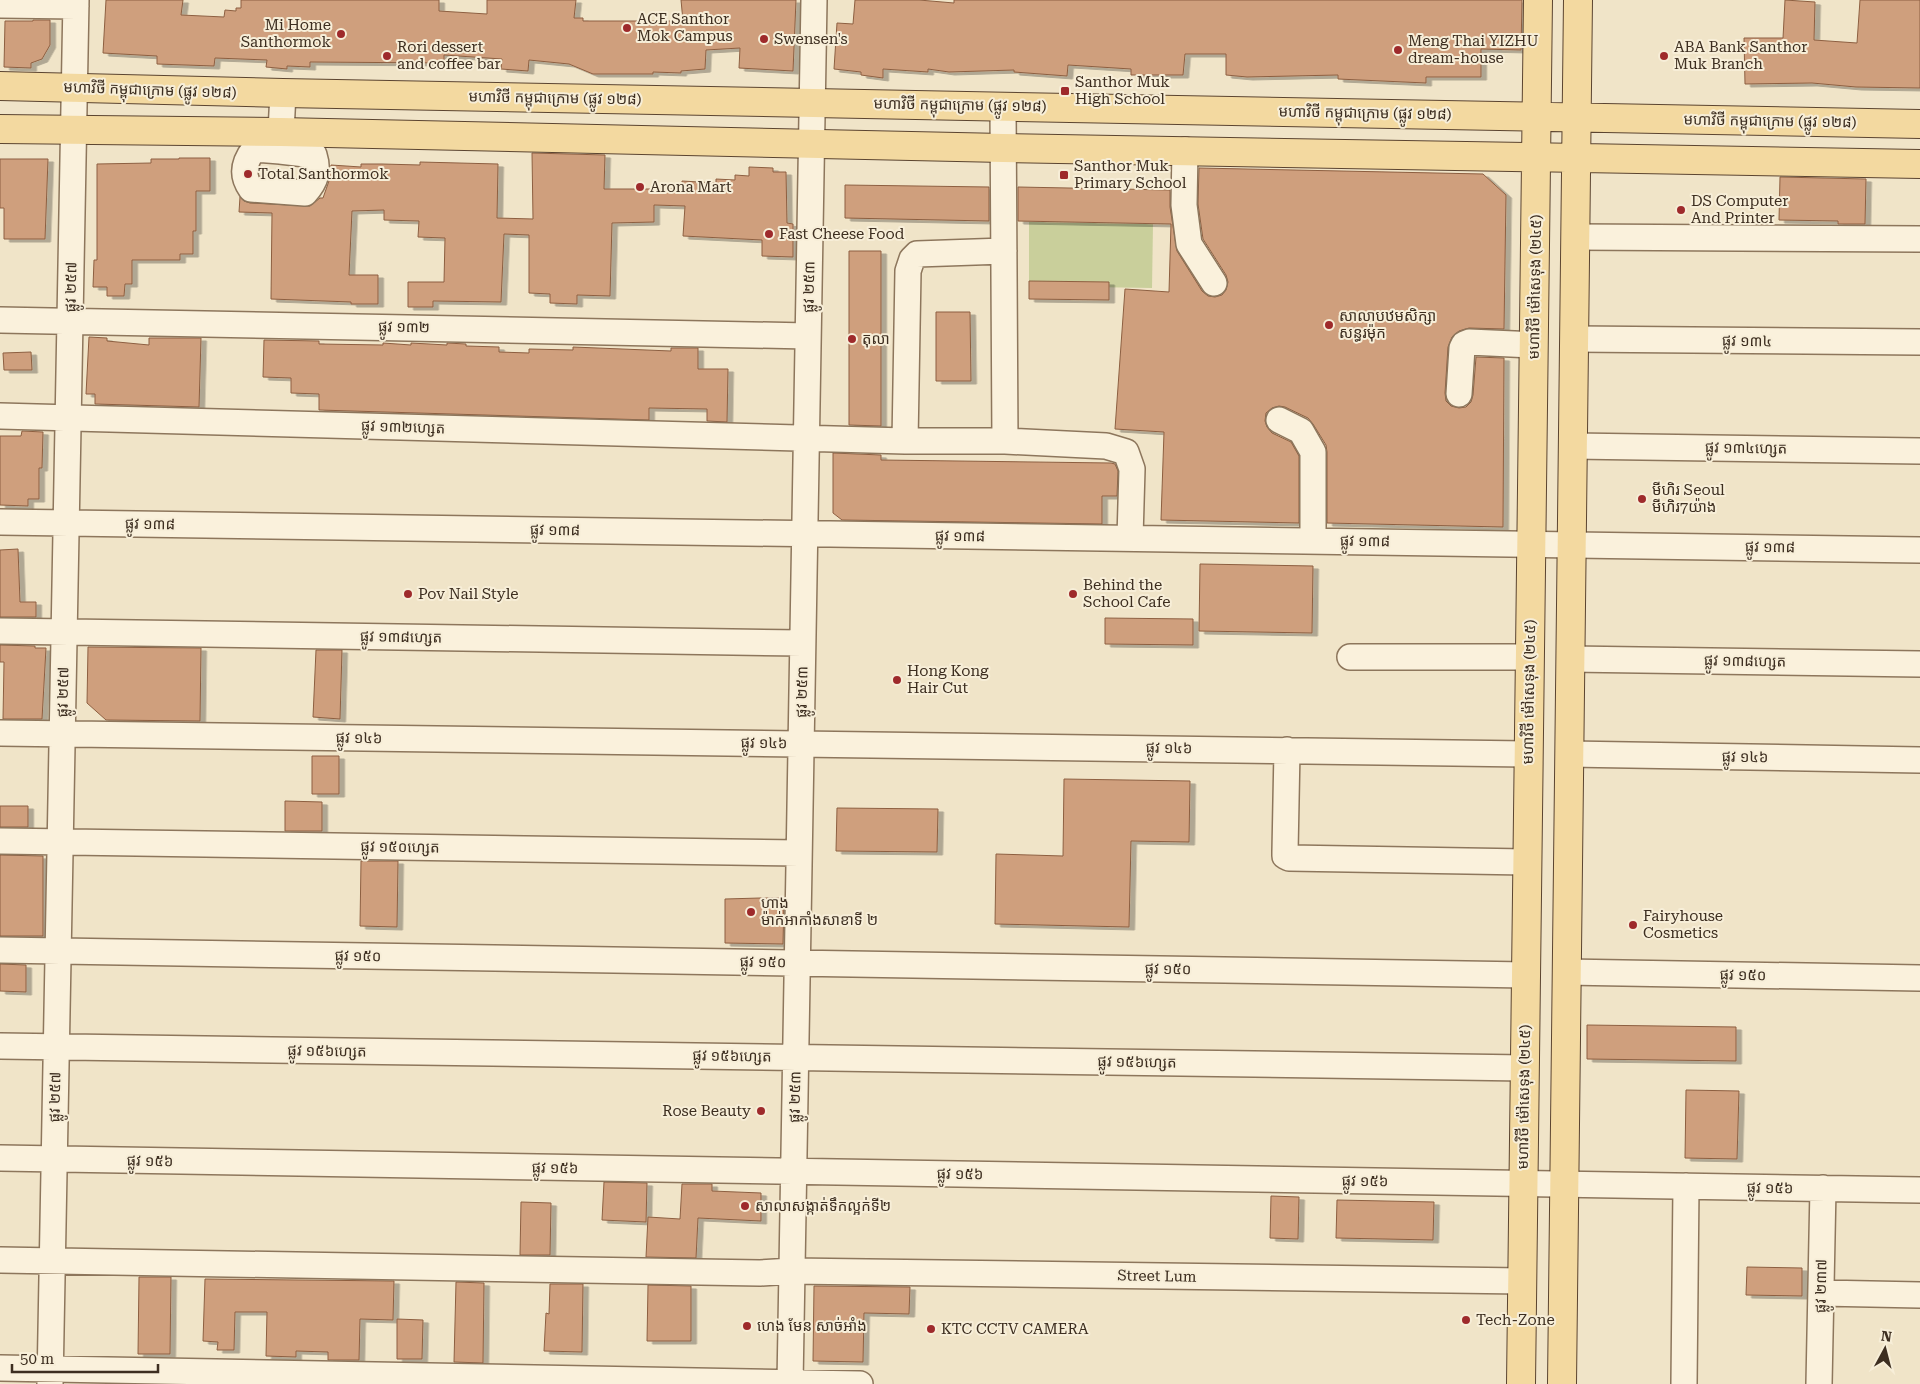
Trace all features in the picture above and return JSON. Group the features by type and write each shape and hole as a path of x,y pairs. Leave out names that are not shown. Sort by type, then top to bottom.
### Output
{"main road":[{"name":"មហាវិថី ម៉ៅសេទុង (២៤៥)","path":"1521,1384 1538,0"},
{"path":"1562,1384 1578,0"},
{"name":"មហាវិថី កម្ពុជាក្រោម (ផ្លូវ ១២៨)","path":"0,86 1920,124"},
{"path":"0,129 74,130 280,141 811,144 1920,164"}],"street":[{"name":"ផ្លូវ ២៥៣","path":"790,1383 814,0"},
{"path":"0,5 76,3"},
{"name":"ផ្លូវ ២៥៧","path":"50,1376 76,3"},
{"path":"280,141 283,93"},
{"path":"1003,107 1005,441"},
{"path":"1185,150 1184,205 1189,244 1214,283"},
{"path":"1576,236 1920,238"},
{"path":"905,441 908,271 912,259 917,254 1004,252"},
{"name":"ផ្លូវ ១៣២","path":"0,320 808,336"},
{"name":"ផ្លូវ ១៣៤","path":"1574,339 1920,342"},
{"path":"1459,394 1462,348 1464,344 1469,342 1534,345"},
{"name":"ផ្លូវ ១៣២ហ្សេត","path":"0,416 905,441 1005,441 1106,446 1126,452 1132,469 1130,538"},
{"path":"1279,420 1301,431 1313,452 1313,541"},
{"name":"ផ្លូវ ១៣៤ហ្សេត","path":"1573,446 1920,451"},
{"name":"ផ្លូវ ១៣៨","path":"0,522 1920,550"},
{"name":"ផ្លូវ ១៣៨ហ្សេត","path":"0,631 802,642"},
{"path":"1350,657 1530,657"},
{"name":"ផ្លូវ ១៣៨ហ្សេត","path":"1570,659 1920,664"},
{"name":"ផ្លូវ ១៤៦","path":"0,733 1529,754"},
{"path":"1287,750 1285,856 1289,858 1528,862"},
{"name":"ផ្លូវ ១៤៦","path":"1569,754 1920,760"},
{"name":"ផ្លូវ ១៥០ហ្សេត","path":"0,841 799,853"},
{"name":"ផ្លូវ ១៥០","path":"0,950 1527,975"},
{"name":"ផ្លូវ ១៥០","path":"1566,972 1920,978"},
{"name":"ផ្លូវ ១៥៦ហ្សេត","path":"0,1046 1525,1068"},
{"name":"ផ្លូវ ១៥៦","path":"0,1158 1920,1190"},
{"path":"1684,1384 1686,1186"},
{"name":"ផ្លូវ ២៣៧","path":"1820,1384 1823,1188"},
{"path":"0,1260 760,1273 792,1271"},
{"name":"Street Lum","path":"792,1271 1522,1281"},
{"path":"1821,1293 1920,1295"},
{"path":"0,1368 50,1376 860,1384"}],"green space":[{"path":"1029,222 1153,224 1152,288 1029,286"}],"building":[{"path":"106,0 183,0 181,15 224,17 225,10 236,11 236,8 241,8 241,0 439,0 439,11 487,14 487,0 576,0 574,18 583,18 583,21 683,21 681,0 796,0 793,71 739,68 740,48 706,50 705,69 681,71 681,73 653,72 653,74 593,74 569,64 529,60 528,71 501,69 502,59 444,55 444,63 310,62 310,67 287,66 287,69 266,67 267,60 215,58 214,66 157,64 157,56 103,53"},
{"path":"855,0 919,0 954,3 954,0 1522,0 1521,50 1481,49 1481,77 1426,77 1426,83 1338,79 1338,75 1247,77 1226,75 1226,54 1185,54 1183,75 1131,75 1131,69 1068,65 1067,76 1014,72 1014,70 949,72 928,69 928,72 883,69 883,78 861,75 861,72 834,69 837,23 853,24"},
{"path":"1785,0 1815,2 1814,40 1857,43 1860,0 1920,0 1920,88 1856,87 1812,83 1745,84 1744,38 1783,38"},
{"path":"50,20 50,45 42,59 31,63 31,68 4,67 5,21"},
{"path":"532,153 605,155 604,189 682,189 682,181 716,183 716,179 735,180 735,175 749,176 749,167 773,168 773,172 786,172 787,223 793,224 793,257 762,256 762,240 683,236 685,206 654,205 654,222 612,223 610,296 577,295 577,304 550,303 550,294 529,293 529,235 504,234 501,302 433,301 433,307 408,307 408,282 444,282 445,238 418,237 419,221 384,220 384,210 352,211 349,275 378,275 378,304 271,299 272,213 239,212 240,197 250,203 310,206 320,198 323,198 330,178 331,165 361,167 361,164 420,165 420,162 498,164 497,218 533,219"},
{"path":"210,158 210,191 196,191 196,231 193,231 193,254 180,254 180,260 132,260 132,284 125,284 124,296 107,296 107,287 93,287 94,260 97,260 97,164 151,163 151,159"},
{"path":"0,159 48,159 45,239 4,239 4,208 0,208"},
{"path":"1199,168 1483,174 1506,195 1504,329 1469,328 1459,331 1452,337 1448,347 1445,393 1446,401 1451,406 1466,407 1471,402 1473,395 1476,357 1504,358 1503,527 1327,523 1326,445 1308,418 1279,406 1272,408 1266,413 1265,421 1272,433 1291,442 1299,456 1299,523 1161,520 1164,432 1115,429 1125,289 1169,292 1171,224 1018,221 1018,187 1170,190 1170,207 1177,251 1202,291 1208,296 1215,297 1222,295 1226,290 1228,282 1226,275 1203,239 1198,204"},
{"path":"1780,177 1866,179 1865,224 1838,224 1838,221 1779,220"},
{"path":"845,185 989,187 989,221 845,218"},
{"path":"849,251 881,251 881,426 849,425"},
{"path":"1029,281 1109,282 1109,300 1029,299"},
{"path":"936,312 970,312 971,381 936,381"},
{"path":"89,337 107,338 107,341 149,345 149,338 201,338 199,407 95,404 95,394 86,394"},
{"path":"264,340 319,341 319,344 383,345 383,343 411,345 411,343 447,345 447,343 466,344 466,346 499,347 499,352 529,353 529,349 573,350 573,347 671,351 671,348 698,348 698,369 728,369 727,422 707,421 707,409 649,408 649,420 319,410 319,394 291,393 291,378 263,377"},
{"path":"31,352 32,370 4,370 3,353"},
{"path":"22,431 43,432 42,468 39,468 39,499 28,499 28,506 0,505 0,436 21,436"},
{"path":"833,453 881,455 881,460 1111,463 1115,464 1118,471 1117,496 1102,496 1102,524 842,520 833,513"},
{"path":"18,549 20,602 36,602 36,617 0,617 0,550"},
{"path":"1200,564 1313,566 1312,633 1199,631"},
{"path":"1105,618 1193,619 1193,645 1105,644"},
{"path":"0,645 46,648 42,719 3,719 4,662 0,662"},
{"path":"88,647 201,648 200,721 106,720 87,703"},
{"path":"316,650 342,650 340,719 313,717"},
{"path":"312,756 339,756 339,794 312,794"},
{"path":"1064,779 1190,781 1189,842 1131,841 1129,927 995,924 996,854 1063,856"},
{"path":"285,801 322,802 322,831 285,831"},
{"path":"0,806 28,806 28,827 0,827"},
{"path":"837,808 938,809 937,852 836,851"},
{"path":"0,855 43,856 43,936 0,936"},
{"path":"361,861 398,861 397,927 360,926"},
{"path":"784,898 783,944 725,943 725,899"},
{"path":"0,964 26,965 26,992 0,991"},
{"path":"1587,1025 1736,1027 1736,1061 1587,1059"},
{"path":"1686,1090 1739,1091 1737,1159 1685,1158"},
{"path":"604,1182 647,1183 646,1222 602,1220"},
{"path":"682,1184 712,1184 712,1191 761,1193 761,1221 698,1218 696,1258 646,1257 648,1217 680,1219"},
{"path":"1271,1196 1299,1197 1298,1239 1270,1238"},
{"path":"1337,1200 1434,1202 1433,1240 1336,1238"},
{"path":"521,1202 551,1203 550,1255 520,1255"},
{"path":"1747,1267 1802,1268 1802,1296 1746,1295"},
{"path":"139,1277 171,1277 170,1354 138,1354"},
{"path":"205,1279 394,1281 393,1320 360,1319 359,1360 328,1360 328,1352 296,1351 296,1357 266,1356 267,1312 235,1312 234,1350 217,1350 218,1342 203,1341"},
{"path":"456,1282 484,1283 483,1363 454,1362"},
{"path":"550,1284 583,1284 582,1352 544,1351 546,1313 549,1314"},
{"path":"648,1285 691,1286 691,1341 647,1341"},
{"path":"814,1286 910,1287 909,1314 864,1313 863,1362 813,1361"},
{"path":"397,1319 423,1320 422,1359 397,1359"}],"place":[{"name":"ACE Santhor Mok Campus","path":"627,28"},
{"name":"Mi Home Santhormok","path":"341,34"},
{"name":"Swensen's","path":"764,39"},
{"name":"Meng Thai YIZHU dream-house","path":"1398,50"},
{"name":"Rori dessert and coffee bar","path":"387,56"},
{"name":"ABA Bank Santhor Muk Branch","path":"1664,56"},
{"name":"Santhor Muk High School","path":"1065,91"},
{"name":"Total Santhormok","path":"248,174"},
{"name":"Santhor Muk Primary School","path":"1064,175"},
{"name":"Arona Mart","path":"640,187"},
{"name":"DS Computer And Printer","path":"1681,210"},
{"name":"Fast Cheese Food","path":"769,234"},
{"name":"សាលាបឋមសិក្សា សន្ធរម៉ុក","path":"1329,325"},
{"name":"តុលា","path":"852,339"},
{"name":"មីហិរ Seoul មីហិរ7យ៉ាង","path":"1642,499"},
{"name":"Pov Nail Style","path":"408,594"},
{"name":"Behind the School Cafe","path":"1073,594"},
{"name":"Hong Kong Hair Cut","path":"897,680"},
{"name":"ហាង ម៉ាក់អាកាំងសាខាទី ២","path":"751,912"},
{"name":"Fairyhouse Cosmetics","path":"1633,925"},
{"name":"Rose Beauty","path":"761,1111"},
{"name":"សាលាសង្កាត់ទឹកល្អក់ទី២","path":"745,1206"},
{"name":"Tech-Zone","path":"1466,1320"},
{"name":"ហេង មែន សាច់អាំង","path":"747,1326"},
{"name":"KTC CCTV CAMERA","path":"931,1329"}]}
